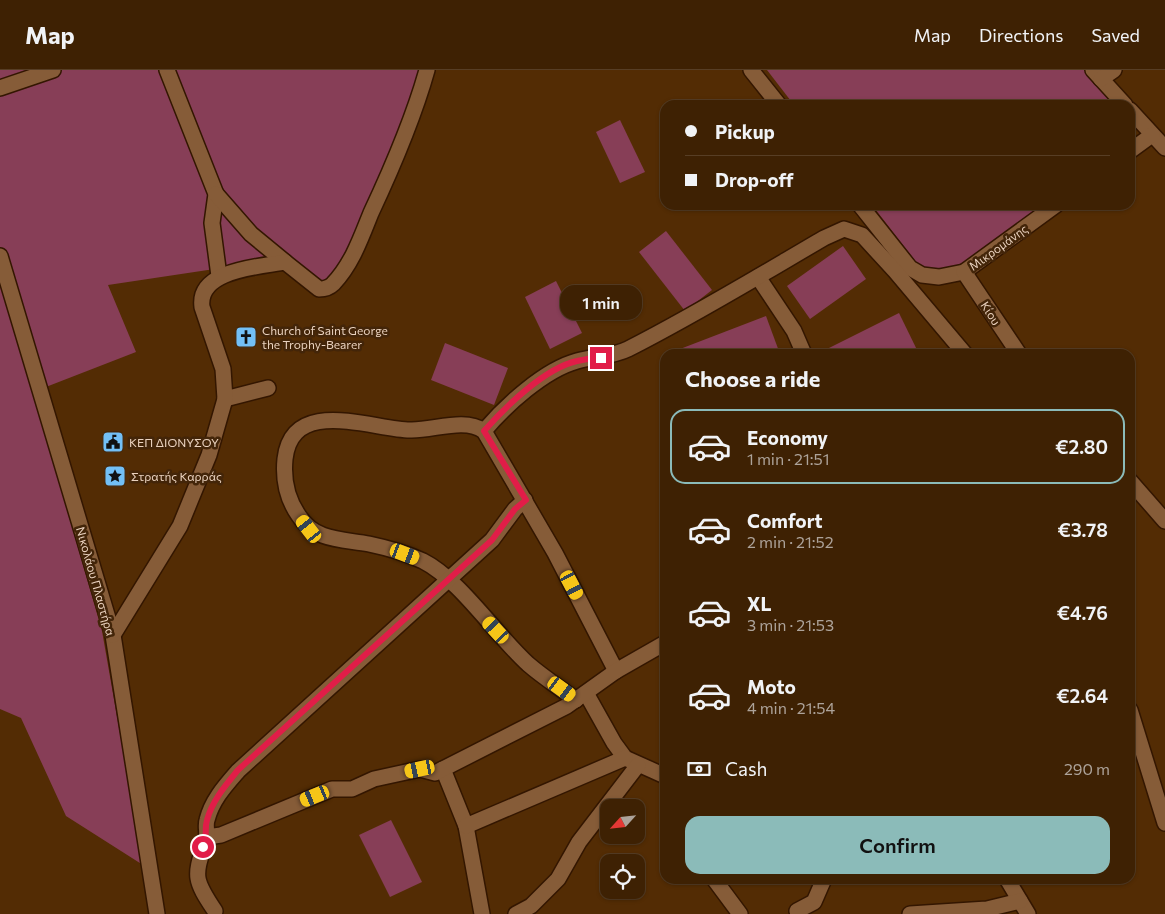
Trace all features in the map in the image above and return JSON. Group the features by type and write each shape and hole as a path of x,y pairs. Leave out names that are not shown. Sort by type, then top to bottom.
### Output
{"street":[{"path":"0,88 53,70"},
{"path":"167,70 216,194 251,234 319,289 325,289 332,285 355,253 405,136 427,70"},
{"path":"751,70 775,100"},
{"path":"1103,73 1122,100"},
{"path":"1135,116 1165,148"},
{"path":"1135,147 1152,135"},
{"path":"216,194 212,223 219,276"},
{"path":"864,210 910,268 922,275 931,276 964,272"},
{"name":"Μικρομάνης","path":"964,272 1049,210"},
{"path":"484,431 505,407 546,376 576,361 601,358 626,350 835,232 844,229 862,235 961,349"},
{"name":"Νικολάου Πλαστήρα","path":"0,256 113,635 157,914"},
{"path":"113,635 180,526 209,455 225,399 223,368 201,298 204,289 219,276 285,262"},
{"name":"Κίου","path":"964,272 1016,349"},
{"path":"758,277 794,331 802,349"},
{"path":"225,399 268,388"},
{"path":"616,671 526,500 484,431 470,424 411,430 342,420 320,420 299,429 286,449 284,476 289,498 309,529 324,537 394,550 430,565 446,579 528,664 581,696 614,743 631,761 660,774"},
{"path":"1135,487 1165,521"},
{"path":"215,911 202,892 196,875 199,857 207,837 206,822 215,799 238,770 446,579 492,540 515,509 526,500"},
{"path":"207,837 221,835 332,789 352,788 374,779 420,769 435,773 581,696 616,671 660,646"},
{"path":"1135,726 1165,823"},
{"path":"466,826 631,761"},
{"path":"516,914 531,906 558,879 579,842 631,761"},
{"path":"443,769 466,826 482,914"},
{"path":"718,884 740,914"},
{"path":"797,911 814,902 822,884"},
{"path":"910,914 1024,908 1010,884"}],"shaded area":[{"path":"0,70 423,70 391,161 338,272 322,286 288,258 108,285 136,352 33,392 102,631 143,865 66,816 21,718 0,709"},
{"path":"767,70 1084,70 1111,100 790,100"},
{"path":"620,120 645,172 620,183 596,132"},
{"path":"876,210 1039,210 972,259 945,270 923,271"},
{"path":"666,231 712,290 685,311 639,252"},
{"path":"843,246 866,279 810,319 787,286"},
{"path":"556,281 582,333 550,349 525,297"},
{"path":"899,313 917,349 827,349"},
{"path":"766,316 778,349 680,349"},
{"path":"445,343 508,368 494,405 431,380"},
{"path":"391,820 422,882 390,897 359,835"}],"place":[{"name":"Church of Saint George the Trophy-Bearer","path":"246,337"},
{"name":"ΚΕΠ ΔΙΟΝΥΣΟΥ","path":"113,442"},
{"name":"Στρατής Καρράς","path":"115,476"}],"route":[{"path":"203,847 207,837 206,822 215,799 238,770 434,590 492,540 515,509 526,500 484,431 505,407 546,376 576,361 601,358"}]}
